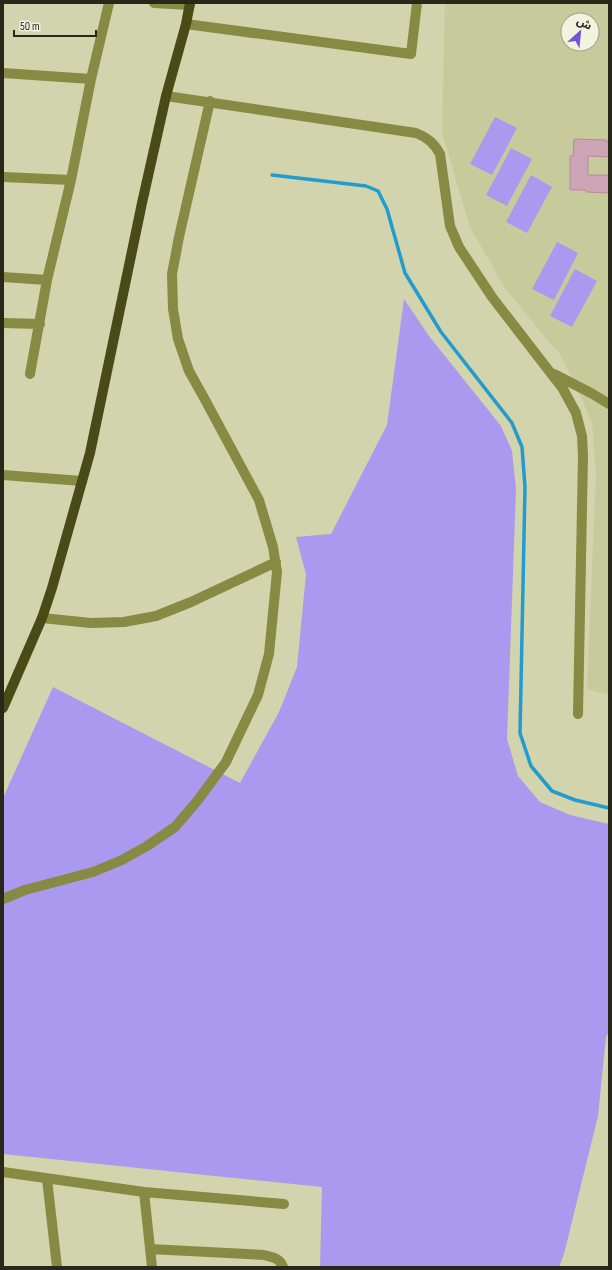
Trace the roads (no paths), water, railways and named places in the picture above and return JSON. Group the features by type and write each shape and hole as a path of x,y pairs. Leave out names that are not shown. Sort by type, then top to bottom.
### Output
{"main road":[{"path":"3,708 42,618 52,588 90,453 142,203 166,96 190,4"}],"street":[{"path":"30,374 47,280 71,180 91,79 109,3"},
{"path":"154,3 190,4"},
{"path":"186,24 411,54 417,3"},
{"path":"3,73 91,79"},
{"path":"166,96 210,101 416,133 432,141 440,154 450,226 459,247 492,297 563,389 576,413 582,436 583,456 578,714"},
{"path":"3,899 25,890 93,872 122,860 147,846 175,827 198,800 226,762 258,695 269,654 277,572 273,547 259,500 204,396 189,371 178,340 173,309 172,274 210,101"},
{"path":"3,177 71,180"},
{"path":"3,277 47,280"},
{"path":"3,322 40,324"},
{"path":"550,372 609,404"},
{"path":"3,475 82,481"},
{"path":"42,618 91,624 124,622 156,616 191,602 276,562"},
{"path":"3,1172 144,1192 284,1204"},
{"path":"47,1179 57,1267"},
{"path":"144,1192 152,1267"},
{"path":"150,1249 264,1255 275,1258 283,1267"}],"waterway":[{"path":"272,175 366,186 378,191 387,209 405,273 441,332 512,423 522,447 525,487 520,733 531,766 552,791 575,800 609,808"}]}
